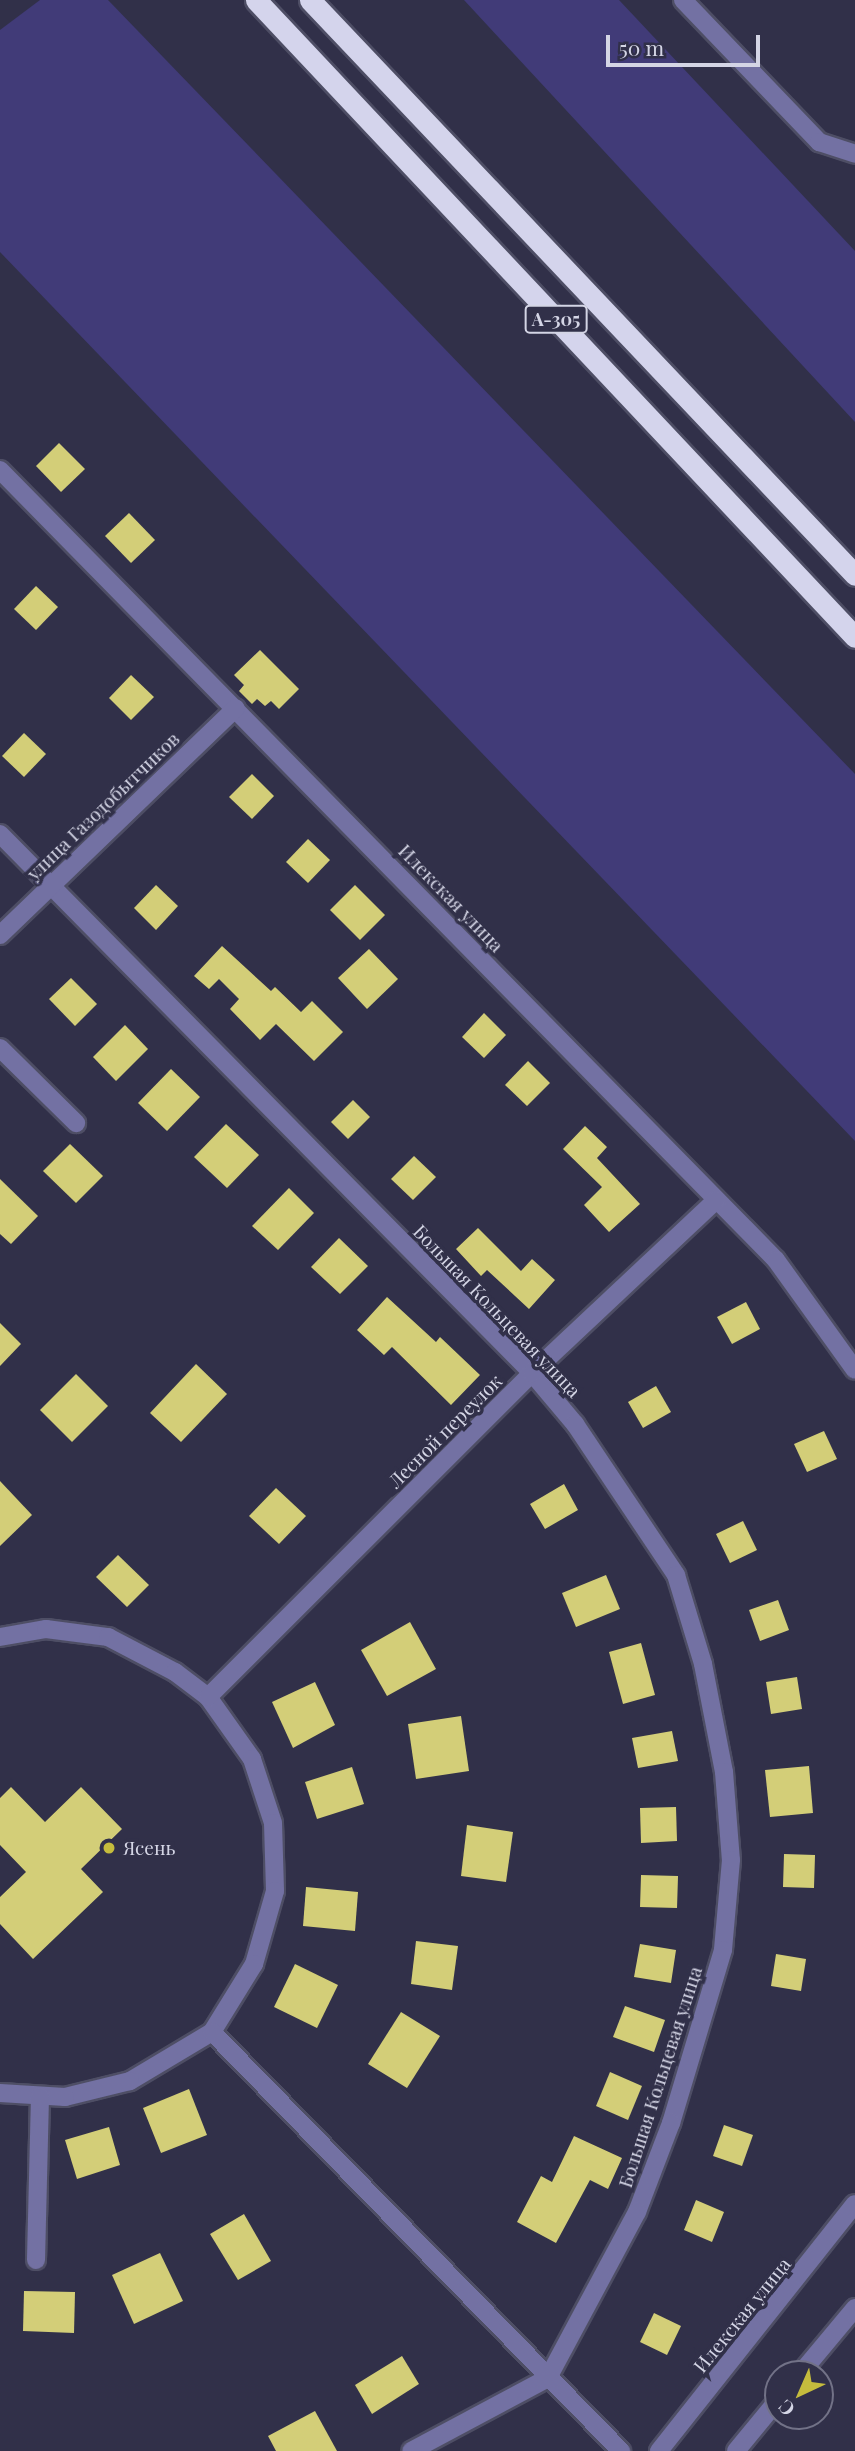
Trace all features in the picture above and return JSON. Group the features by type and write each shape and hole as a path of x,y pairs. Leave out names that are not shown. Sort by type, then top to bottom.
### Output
{"highway":[{"name":"А-305","path":"256,0 855,637"},
{"name":"А-305","path":"310,0 855,575"}],"street":[{"path":"683,0 819,142 855,154"},
{"name":"Илекская улица","path":"0,470 776,1260 855,1370"},
{"name":"улица Газодобытчиков","path":"0,935 236,708"},
{"name":"Большая Кольцевая улица","path":"0,834 532,1373 632,1503 676,1575 704,1664 724,1772 731,1860 723,1950 671,2123 637,2212 548,2378"},
{"path":"0,1048 76,1123"},
{"name":"Лесной переулок","path":"208,1697 532,1373 716,1199"},
{"path":"0,1637 46,1629 108,1637 175,1672 208,1697 252,1759 273,1822 275,1891 254,1964 212,2032 130,2081 65,2097 0,2093"},
{"path":"212,2032 621,2451"},
{"path":"36,2260 40,2096"},
{"name":"Илекская улица","path":"659,2451 855,2204"},
{"path":"812,2360 855,2308"},
{"path":"411,2451 548,2378"},
{"path":"736,2451 764,2417"}],"shaded area":[{"path":"40,0 108,0 855,774 855,1141 0,252 0,30"},
{"path":"464,0 619,0 855,251 855,422"}],"building":[{"path":"59,443 85,469 61,492 36,466"},
{"path":"129,513 155,540 131,563 105,536"},
{"path":"36,586 58,607 36,630 14,609"},
{"path":"260,650 299,689 279,709 271,701 265,706 257,699 252,704 239,691 244,685 234,675"},
{"path":"131,675 154,697 131,720 109,698"},
{"path":"24,733 46,754 24,777 2,756"},
{"path":"252,774 274,796 252,819 229,797"},
{"path":"308,839 330,860 308,883 286,862"},
{"path":"156,885 178,906 156,930 134,908"},
{"path":"355,885 385,915 360,940 330,910"},
{"path":"222,946 271,991 275,987 301,1012 312,1001 343,1032 314,1061 276,1024 260,1040 230,1009 239,999 219,979 209,989 194,976"},
{"path":"369,949 398,979 367,1009 338,978"},
{"path":"71,978 97,1004 75,1026 49,999"},
{"path":"484,1013 506,1035 484,1058 462,1037"},
{"path":"125,1025 148,1049 116,1081 93,1057"},
{"path":"528,1061 550,1083 527,1106 505,1085"},
{"path":"171,1069 200,1097 167,1131 138,1103"},
{"path":"353,1100 370,1117 348,1139 331,1122"},
{"path":"226,1124 259,1155 227,1188 194,1157"},
{"path":"585,1126 607,1147 597,1158 640,1204 609,1232 584,1205 602,1187 563,1149"},
{"path":"70,1144 103,1176 76,1203 43,1171"},
{"path":"414,1156 436,1177 413,1200 391,1179"},
{"path":"0,1179 38,1216 11,1244 0,1234"},
{"path":"289,1188 314,1213 278,1250 252,1226"},
{"path":"478,1228 521,1271 532,1259 555,1280 529,1309 487,1270 481,1276 456,1249"},
{"path":"339,1238 368,1266 340,1294 311,1267"},
{"path":"387,1297 436,1342 440,1337 480,1375 451,1405 392,1347 384,1355 357,1330"},
{"path":"746,1302 760,1329 732,1344 717,1317"},
{"path":"0,1323 21,1344 0,1366"},
{"path":"196,1364 227,1394 181,1442 150,1413"},
{"path":"76,1374 108,1406 72,1442 40,1410"},
{"path":"656,1386 671,1412 643,1428 628,1402"},
{"path":"824,1431 837,1459 807,1472 794,1444"},
{"path":"0,1481 32,1515 0,1546"},
{"path":"564,1484 578,1510 545,1529 530,1504"},
{"path":"276,1488 306,1516 279,1544 249,1516"},
{"path":"743,1521 757,1550 730,1563 716,1534"},
{"path":"118,1555 149,1585 127,1607 96,1577"},
{"path":"606,1575 620,1609 576,1627 562,1593"},
{"path":"778,1600 789,1630 760,1641 749,1610"},
{"path":"410,1622 436,1669 387,1696 361,1650"},
{"path":"641,1643 655,1695 623,1704 609,1652"},
{"path":"797,1677 802,1709 771,1714 766,1682"},
{"path":"315,1682 335,1725 293,1748 272,1702"},
{"path":"461,1716 469,1771 416,1779 408,1724"},
{"path":"672,1731 678,1761 638,1768 632,1738"},
{"path":"809,1766 813,1813 770,1817 765,1770"},
{"path":"352,1767 364,1804 317,1819 305,1782"},
{"path":"11,1787 45,1822 81,1787 122,1829 81,1869 103,1892 33,1959 0,1924 0,1897 26,1872 0,1845 0,1798"},
{"path":"676,1807 677,1841 641,1843 640,1808"},
{"path":"467,1825 513,1832 506,1882 461,1876"},
{"path":"784,1854 815,1855 814,1888 783,1887"},
{"path":"641,1875 678,1876 677,1908 640,1907"},
{"path":"306,1887 358,1892 355,1931 303,1926"},
{"path":"416,1941 458,1946 452,1990 411,1984"},
{"path":"640,1944 676,1950 671,1983 634,1977"},
{"path":"776,1954 806,1959 801,1991 771,1986"},
{"path":"295,1964 338,1985 317,2028 274,2007"},
{"path":"625,2006 665,2020 654,2052 613,2037"},
{"path":"401,2012 440,2036 407,2088 368,2064"},
{"path":"610,2072 642,2086 628,2120 596,2106"},
{"path":"189,2089 207,2135 161,2153 143,2108"},
{"path":"724,2125 753,2135 742,2166 713,2156"},
{"path":"109,2127 120,2165 77,2179 65,2140"},
{"path":"574,2136 622,2158 608,2189 590,2180 556,2243 517,2222 541,2176 552,2182"},
{"path":"696,2200 724,2212 712,2242 684,2230"},
{"path":"244,2214 271,2261 238,2280 210,2234"},
{"path":"160,2253 183,2301 134,2324 112,2275"},
{"path":"24,2291 75,2292 74,2333 23,2331"},
{"path":"654,2313 681,2326 667,2355 640,2342"},
{"path":"402,2356 419,2384 372,2414 355,2385"},
{"path":"315,2411 337,2451 276,2451 268,2436"}],"place":[{"name":"Ясень","path":"109,1848"}]}
